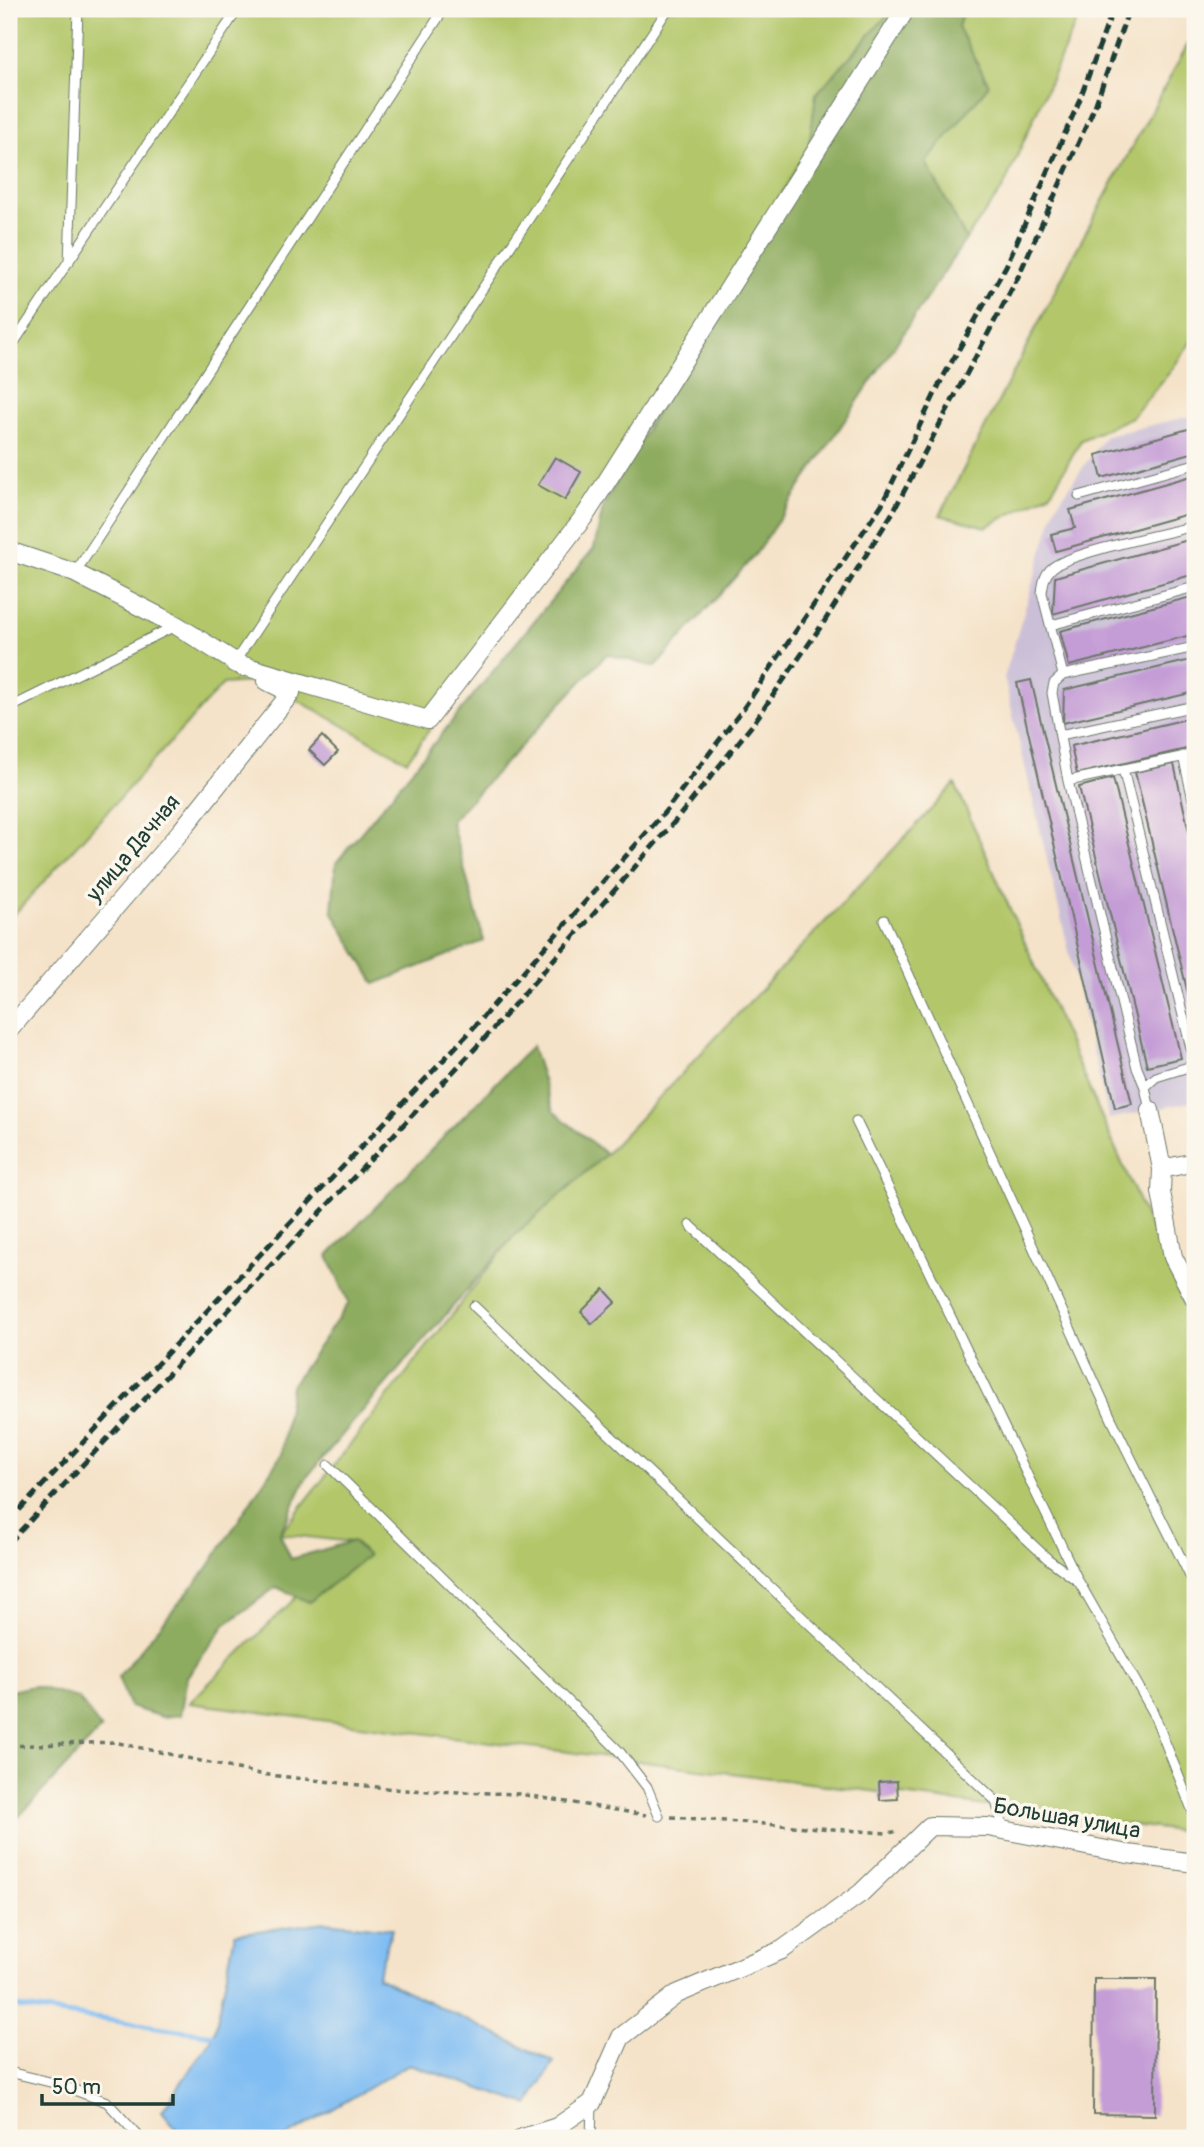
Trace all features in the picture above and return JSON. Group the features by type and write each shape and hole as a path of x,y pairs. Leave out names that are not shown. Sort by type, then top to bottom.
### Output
{"street":[{"path":"9,551 75,573 176,625 234,663 428,720 586,514 906,9"},
{"name":"улица Дачная","path":"9,1030 181,831 291,693 234,663"},
{"path":"1150,1110 1162,1169 1161,1192 1173,1256 1195,1299"},
{"path":"1162,1169 1195,1162"},
{"path":"522,2138 557,2127 592,2103 621,2037 677,1994 782,1950 861,1893 930,1826"},
{"name":"Большая улица","path":"930,1826 988,1827 1128,1854 1195,1863"}],"lane":[{"path":"69,262 78,9"},
{"path":"9,350 238,9"},
{"path":"75,573 444,9"},
{"path":"234,663 668,9"},
{"path":"1080,496 1195,464"},
{"path":"1063,675 1042,593 1044,580 1053,567 1075,557 1195,526"},
{"path":"1051,625 1195,587"},
{"path":"9,708 176,625"},
{"path":"1150,1110 1137,1068 1068,781 1051,687 1063,675 1195,647"},
{"path":"1060,735 1195,706"},
{"path":"1068,781 1195,754"},
{"path":"1183,756 1195,808"},
{"path":"1123,769 1195,1065 1156,1077 1145,1087"},
{"path":"884,920 1112,1420 1195,1586"},
{"path":"856,1121 1079,1582 1153,1712 1195,1817"},
{"path":"690,1225 1048,1559 1079,1582"},
{"path":"474,1306 996,1801 1004,1830"},
{"path":"328,1465 619,1751 647,1787 659,1816"},
{"path":"9,2072 58,2084 107,2102 140,2138"},
{"path":"591,2138 592,2103"}],"path":[{"path":"9,1746 114,1742 260,1774 404,1790 519,1794 659,1816 887,1833 930,1826"}],"shaded area":[{"path":"1195,415 1195,1101 1109,1119 1004,678 1056,506 1105,436"}],"green space":[{"path":"9,9 943,9 407,761 263,681 223,684 9,920"},
{"path":"893,9 963,9 958,27 989,85 926,162 966,239 755,555 655,667 607,654 451,821 484,941 375,984 332,911 336,863 594,548 604,504 809,146 816,94"},
{"path":"963,9 1082,9 1003,188 966,239 925,162 989,85 958,27"},
{"path":"1195,31 1195,336 1170,372 1132,417 1081,440 1051,493 986,527 940,515 1074,254"},
{"path":"955,784 1195,1329 1195,1833 189,1703 352,1542 280,1534 513,1237 606,1154"},
{"path":"532,1046 553,1111 606,1154 513,1237 306,1478 280,1534 291,1559 353,1541 368,1556 309,1602 276,1587 225,1625 187,1677 180,1715 162,1717 130,1707 118,1677 207,1569 281,1455 291,1386 349,1303 328,1256"},
{"path":"34,1686 78,1698 101,1729 9,1827 9,1691"}],"water":[{"path":"325,1922 392,1929 377,1977 554,2062 528,2105 409,2064 284,2138 184,2138 162,2111 214,2035 235,1934"}],"building":[{"path":"1195,427 1195,452 1102,478 1096,455"},
{"path":"555,457 581,472 565,500 538,485"},
{"path":"1195,475 1195,512 1056,551 1051,534 1075,528 1070,510"},
{"path":"1195,538 1195,574 1053,614 1055,577"},
{"path":"1195,596 1195,634 1069,666 1060,631"},
{"path":"1195,659 1195,692 1063,723 1064,690"},
{"path":"1031,680 1132,1104 1115,1108 1017,683"},
{"path":"1195,717 1195,747 1077,774 1071,746"},
{"path":"322,736 338,752 325,765 309,750"},
{"path":"1174,764 1195,859 1194,1019 1135,772"},
{"path":"1113,778 1181,1058 1147,1066 1079,787"},
{"path":"604,1289 616,1302 592,1324 581,1312"},
{"path":"897,1781 898,1799 880,1800 879,1782"},
{"path":"1094,1979 1156,1979 1155,2115 1093,2114"}],"waterway":[{"path":"9,2006 214,2035"}],"railway":[{"path":"9,1521 466,1036 664,813 743,709 882,504 942,379 1006,266 1078,104 1113,9"},
{"path":"9,1543 484,1039 676,820 753,724 824,622 893,512 1017,279 1095,106 1129,9"}]}
